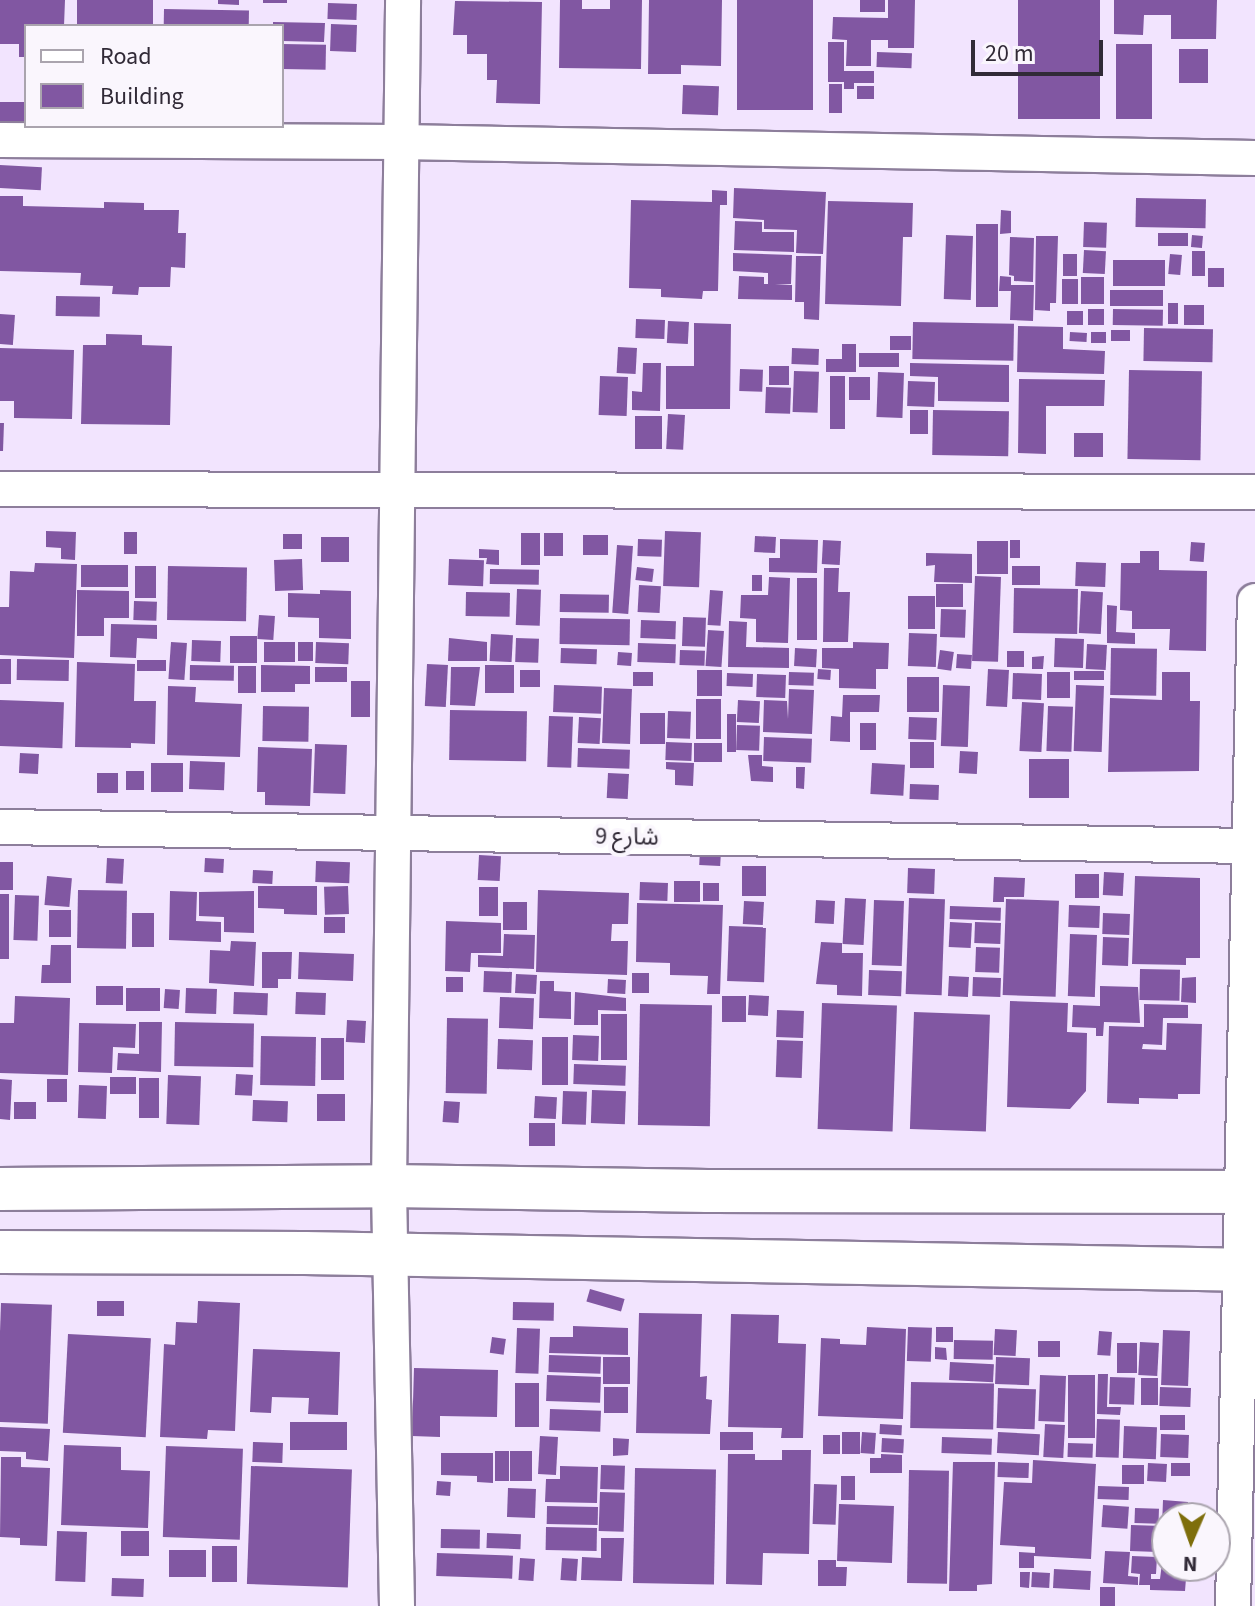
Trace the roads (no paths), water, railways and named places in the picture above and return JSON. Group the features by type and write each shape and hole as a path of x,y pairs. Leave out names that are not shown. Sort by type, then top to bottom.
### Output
{"street":[{"path":"397,1606 389,1186 403,0"},
{"path":"0,140 400,142 1255,158"},
{"path":"0,489 1255,492"},
{"path":"1233,1606 1248,1270 1255,601"},
{"name":"شارع 9","path":"0,827 1252,846"},
{"path":"0,1189 389,1186 708,1191 1249,1192"},
{"path":"0,1252 392,1255 1248,1270"}]}
